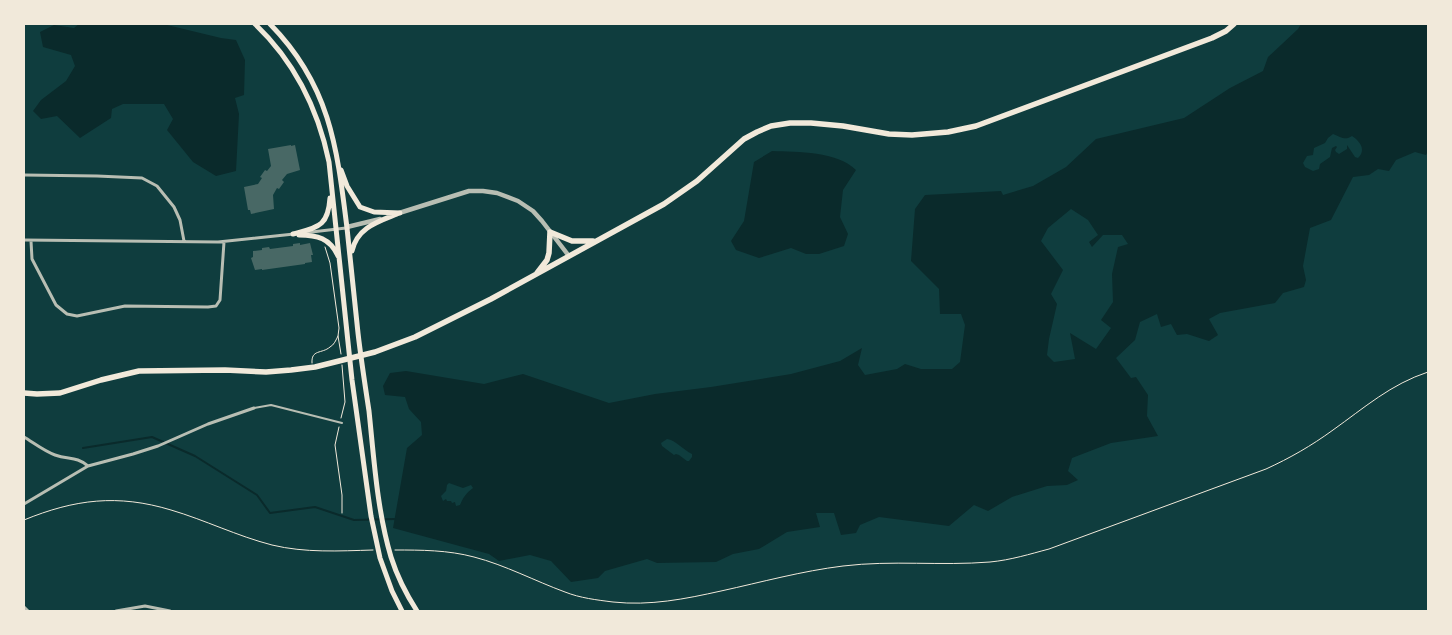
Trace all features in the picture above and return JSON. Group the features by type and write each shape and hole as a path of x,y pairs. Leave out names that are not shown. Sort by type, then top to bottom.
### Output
{"main road":[{"path":"255,24 286,58 310,100 322,131 326,147 340,262 348,347 376,540 380,558 402,611"},
{"path":"270,24 295,53 307,71 331,129 338,163 351,256 358,334 386,538 403,587 417,611"},
{"path":"24,393 60,393 85,384 139,371 225,370 266,372 315,367 378,351 434,329 536,275 671,199 697,181 740,142 766,128 796,122 830,124 900,135 930,134 959,130 976,126 1208,40 1226,31 1234,24"},
{"path":"338,163 347,186 360,207 374,212 400,213"},
{"path":"293,234 320,225 325,220 330,208 331,188"},
{"path":"351,256 354,242 365,229 400,213"},
{"path":"536,275 547,260 550,232 572,241 588,242 600,239"},
{"path":"293,234 314,235 328,242 336,252 340,262"}],"street":[{"path":"24,175 142,178 157,186 174,207 180,220 184,241"},
{"path":"24,240 224,242 336,230 364,224 474,190 488,191 510,197 526,206 539,218 570,256"},
{"path":"31,241 32,260 56,305 66,314 77,316 125,306 216,306 220,300 224,242"},
{"path":"24,504 88,466 158,446 208,424 254,408"},
{"path":"24,437 54,455 80,459 88,466"},
{"path":"116,611 145,606 170,611"},
{"path":"24,607 28,611"}],"lane":[{"path":"254,408 271,406 342,423"}],"path":[{"path":"315,367 312,363 312,356 331,347 339,333 330,264 325,246 328,242"},
{"path":"389,550 455,553 521,574 567,593 614,602 636,603 660,603 682,600 795,574 842,566 893,562 976,563 1006,560 1049,548 1266,469 1292,457 1309,446 1397,384 1428,372"},
{"path":"24,520 61,506 80,502 107,500 152,505 172,510 251,539 299,550 373,550"}],"water":[{"path":"79,24 163,24 236,40 245,60 244,95 235,98 239,114 236,171 216,176 193,162 167,130 173,119 164,104 123,104 112,109 111,118 80,138 57,116 41,119 33,111 41,100 66,81 75,66 71,55 43,47 40,32 54,25 74,28"},
{"path":"1301,24 1428,24 1428,151 1426,155 1415,152 1396,160 1389,171 1378,169 1369,175 1353,177 1331,220 1310,228 1303,266 1306,280 1304,287 1283,293 1275,303 1220,313 1209,319 1218,335 1209,341 1187,334 1177,335 1171,324 1161,327 1157,314 1140,322 1135,340 1116,358 1131,378 1136,377 1148,395 1147,416 1158,436 1111,443 1072,458 1068,471 1078,480 1067,485 1047,486 1012,497 988,511 974,505 949,526 879,517 860,525 856,533 841,535 834,513 816,513 820,527 787,532 759,549 733,554 716,562 657,563 647,559 605,571 598,578 571,582 551,561 530,555 499,561 489,554 393,528 407,448 422,435 421,422 409,409 405,397 385,395 383,386 390,373 406,371 484,384 523,374 609,403 655,394 791,374 840,361 862,348 858,365 865,375 897,369 905,364 921,369 952,369 960,362 965,325 961,314 940,314 939,289 911,261 915,209 925,195 1001,191 1003,195 1033,186 1066,167 1096,139 1184,118 1230,88 1263,71 1268,57","holes":["1333,134 1345,138 1352,136 1358,141 1362,152 1358,158 1355,157 1347,145 1347,149 1339,154 1335,150 1336,146 1332,148 1330,157 1320,164 1319,169 1313,171 1305,167 1303,163 1307,156 1313,155 1314,148 1325,143","1071,209 1088,220 1098,235 1089,242 1092,247 1103,235 1122,235 1128,244 1118,247 1112,274 1113,302 1101,320 1111,328 1096,349 1070,333 1075,359 1054,362 1047,355 1057,304 1051,294 1063,270 1041,241 1048,228","667,439 670,440 692,454 692,457 687,461 679,455 674,455 662,446 661,443","449,483 463,488 471,485 473,488 468,492 460,505 456,506 455,502 452,503 446,499 443,501 441,496 446,491"]},
{"path":"772,151 805,152 828,156 839,159 856,170 843,190 840,217 848,234 844,246 819,254 806,254 791,248 759,258 736,250 731,241 744,221 754,162"}],"building":[{"path":"295,145 300,170 287,174 282,180 284,182 273,195 274,209 251,214 250,210 248,210 244,187 258,184 265,170 267,171 271,166 268,149"},
{"path":"300,243 300,245 310,243 313,255 311,255 312,262 255,270 251,258 253,257 253,251 269,247 270,249 293,246 293,244"}],"waterway":[{"path":"83,448 152,437 195,456 257,495 270,513 315,507 354,520 395,519"}]}
